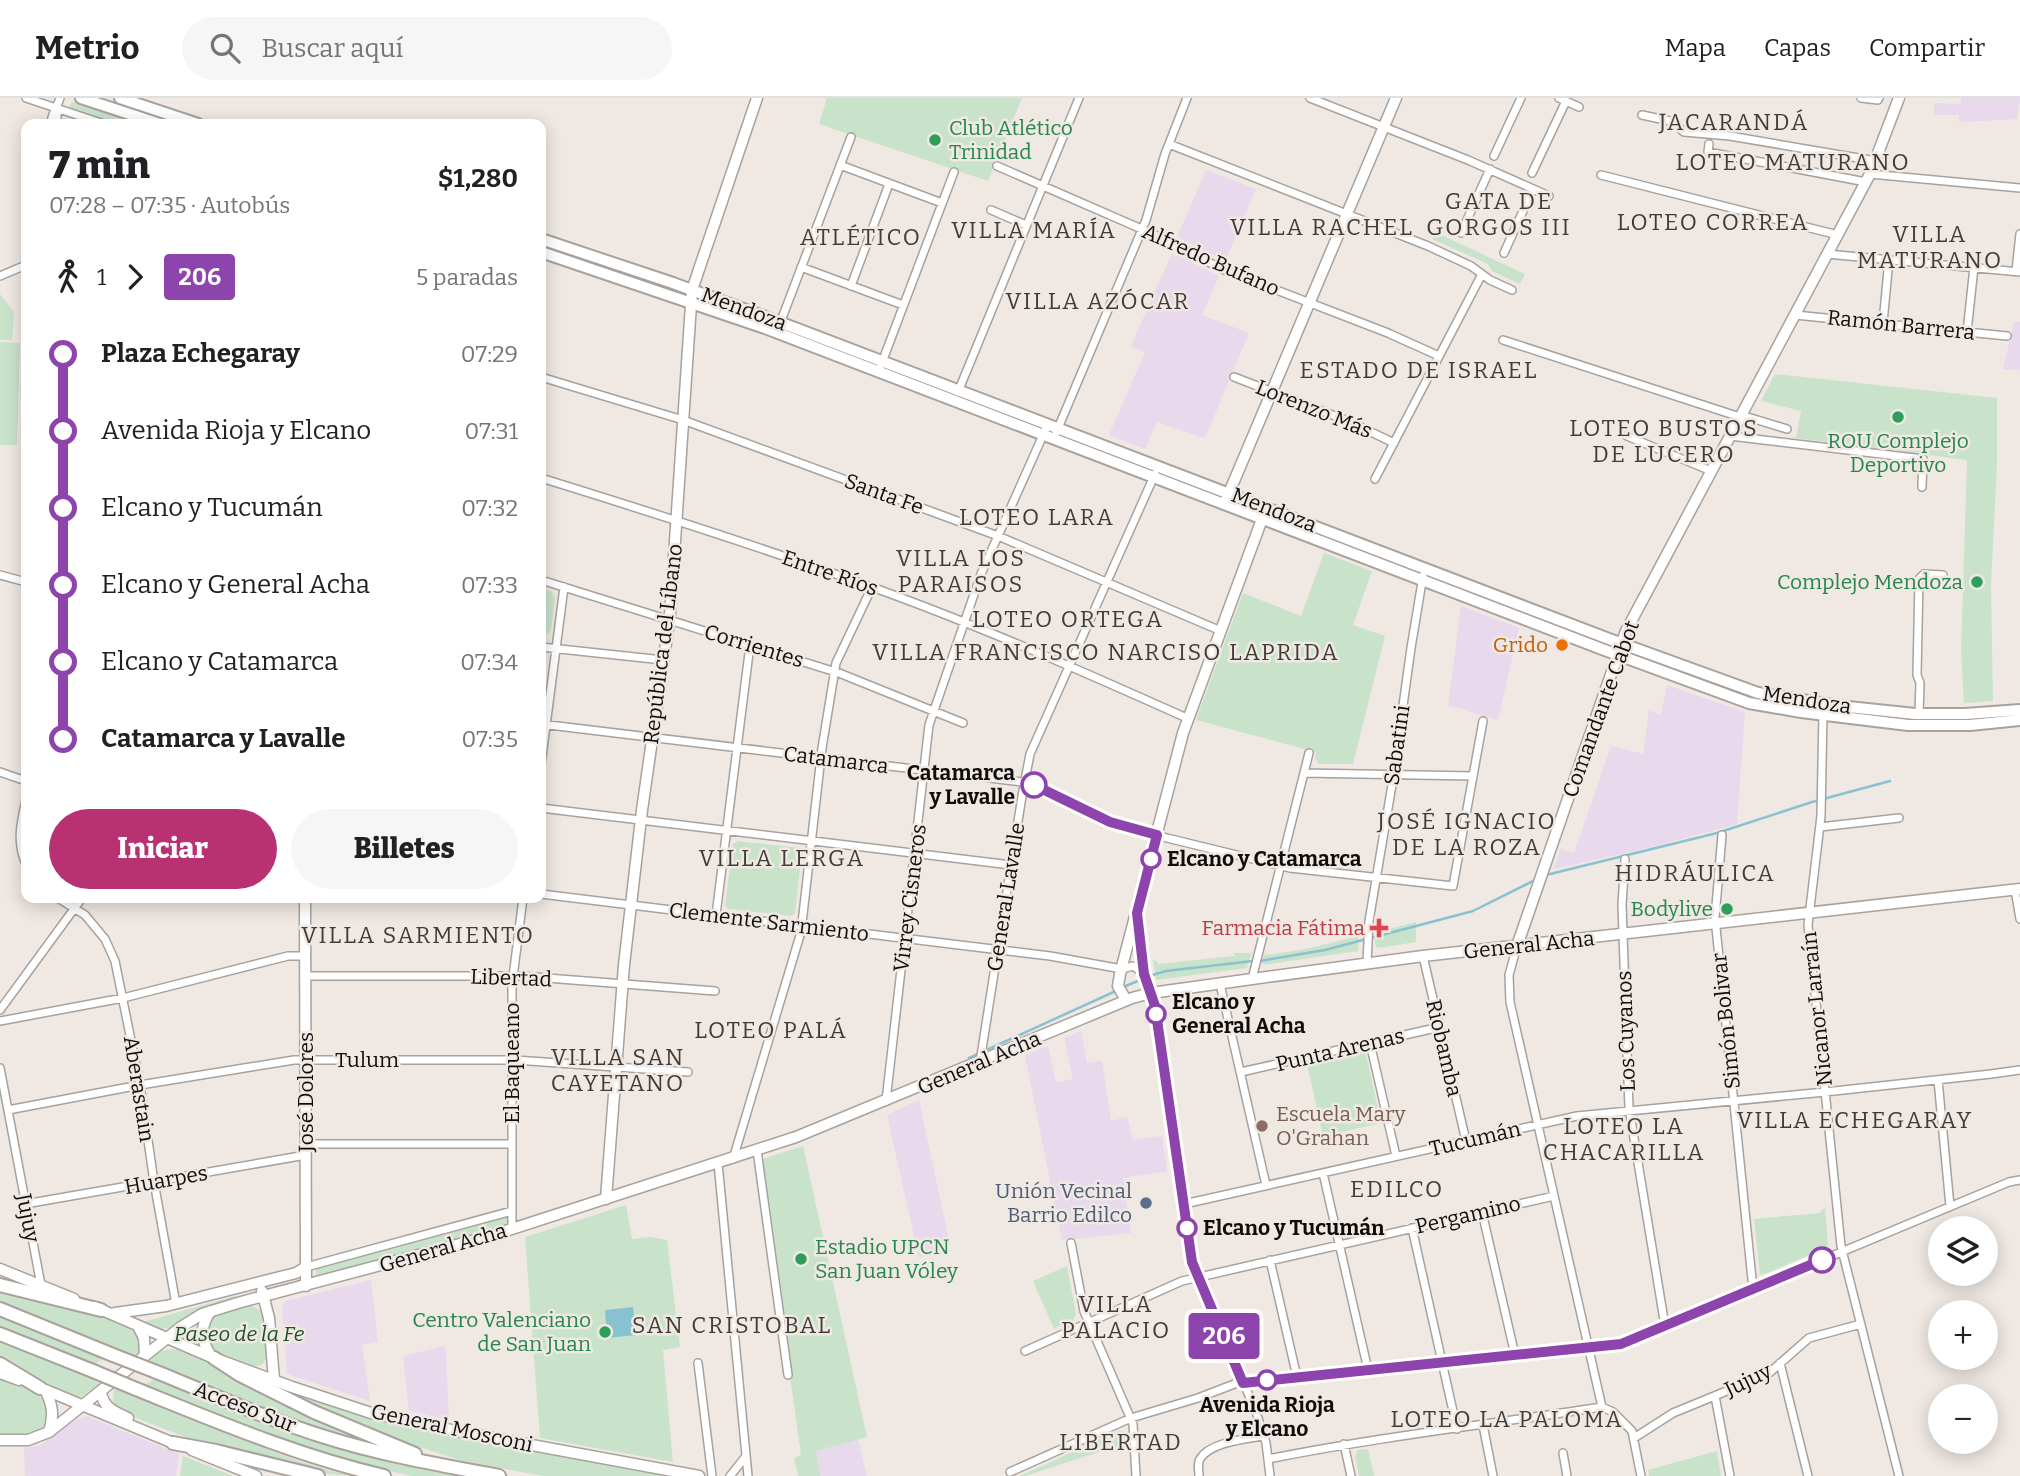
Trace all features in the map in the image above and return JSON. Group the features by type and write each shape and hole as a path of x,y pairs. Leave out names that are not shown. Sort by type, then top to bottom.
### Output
{"highway":[{"path":"0,1285 106,1312"},
{"name":"Acceso Sur","path":"0,1309 323,1437 386,1454 499,1476"},
{"name":"Acceso Sur","path":"0,1334 294,1450 384,1476"},
{"path":"213,1357 240,1375 338,1423 458,1468"},
{"path":"0,1364 42,1389"},
{"path":"173,1443 201,1452 318,1476"}],"main road":[{"path":"81,98 145,119"},
{"path":"120,98 183,119"},
{"name":"República del Líbano","path":"606,1199 622,984 640,820 669,620 692,290 757,98"},
{"path":"1227,498 1396,98"},
{"name":"Comandante Cabot","path":"1517,946 1626,631 1868,178 1899,98"},
{"name":"Mendoza","path":"546,241 692,290 778,328 1619,649 1758,693 1823,709 1923,726 2020,720"},
{"name":"Mendoza","path":"546,254 778,328"},
{"path":"1126,1000 1118,985 1183,733 1264,513"},
{"name":"Mendoza","path":"1823,709 1965,715 2020,710"},
{"name":"General Acha","path":"0,1440 28,1440 49,1432 84,1405 102,1398 145,1356 191,1321 211,1311 512,1229 733,1159 799,1136 1126,1000 1151,993 1423,956 2018,889"},
{"name":"José Dolores","path":"305,903 306,1286"},
{"path":"1137,913 1144,974 1151,993"},
{"name":"General Acha","path":"106,1312 139,1311 176,1304 296,1273 306,1267"},
{"name":"General Mosconi","path":"0,1269 213,1357 338,1403 400,1420 699,1476"},
{"path":"260,1282 269,1318 275,1380"},
{"path":"211,1311 202,1328 202,1339 213,1357"},
{"path":"138,1326 144,1338 145,1356"},
{"path":"0,1373 173,1443"},
{"path":"42,1389 53,1410 49,1432"},
{"path":"102,1398 115,1419"},
{"path":"102,1398 115,1412 184,1440 201,1452 256,1476"}],"street":[{"path":"26,98 89,119"},
{"path":"57,119 60,98"},
{"path":"956,395 1079,98"},
{"name":"Virrey Cisneros","path":"886,1101 929,725 981,574 1051,431 1142,229 1187,98"},
{"path":"1310,98 1490,169 1549,196"},
{"path":"1494,156 1521,98"},
{"path":"1861,98 1879,98"},
{"path":"1532,173 1563,100 1579,107"},
{"path":"51,119 57,108"},
{"path":"1642,115 1670,121 1684,132 1730,136 1876,162"},
{"path":"778,328 850,137"},
{"path":"1169,144 1429,246 1512,290"},
{"path":"1709,144 1708,152 1868,178 2020,188"},
{"path":"840,165 942,204"},
{"name":"Alfredo Bufano","path":"997,166 1142,229 1222,269 1389,333 1439,356"},
{"path":"1461,233 1490,169"},
{"path":"881,366 954,172"},
{"path":"1601,176 1838,235"},
{"path":"851,286 889,184"},
{"path":"1504,253 1533,189"},
{"path":"991,210 1027,225"},
{"path":"1827,254 2018,271 2020,234"},
{"path":"1883,323 1889,259"},
{"path":"0,276 21,267"},
{"path":"801,267 904,305"},
{"path":"1967,332 1974,267"},
{"path":"1375,479 1482,274"},
{"name":"Ramón Barrera","path":"1795,315 2007,337"},
{"path":"1503,340 1787,429"},
{"name":"Lorenzo Más","path":"1234,377 1348,421 1394,443"},
{"name":"Santa Fe","path":"546,379 683,420 998,536 1221,631"},
{"path":"1627,436 1711,471"},
{"path":"1730,436 1923,459 1922,487"},
{"name":"General Lavalle","path":"980,1062 1030,754 1156,471"},
{"name":"Entre Ríos","path":"546,480 676,520 872,587 1069,666 1189,719"},
{"name":"Sabatini","path":"1367,963 1369,921 1423,574"},
{"path":"1919,714 1919,579 1924,574 1943,575"},
{"path":"0,575 21,581"},
{"name":"Corrientes","path":"546,582 834,672 963,723"},
{"path":"546,707 564,587"},
{"path":"733,1159 802,926 821,758 836,663 872,587"},
{"path":"716,915 750,645"},
{"path":"546,647 663,660"},
{"name":"Nicanor Larraín","path":"1823,709 1820,827 1808,925 1843,1252 1899,1476"},
{"path":"1304,773 1473,776 1483,721"},
{"name":"Catamarca","path":"546,725 1030,783 1110,822 1280,866 1453,886 1473,776"},
{"path":"1252,979 1309,753"},
{"path":"0,772 21,779"},
{"path":"546,809 1011,864"},
{"path":"1820,827 1899,818"},
{"path":"21,823 21,848"},
{"name":"Simón Bolivar","path":"1722,835 1716,924 1753,1289"},
{"name":"Los Cuyanos","path":"1625,859 1622,934 1630,1111 1665,1326"},
{"path":"2018,889 2020,919"},
{"name":"Clemente Sarmiento","path":"546,895 998,950 1122,969 1133,966 1144,974"},
{"name":"Aberastain","path":"65,903 85,915 105,939 116,961 140,1085 176,1304"},
{"path":"0,1010 78,903"},
{"name":"El Baqueano","path":"512,1229 513,976 522,903"},
{"name":"Comandante Cabot","path":"1517,946 1510,967 1509,995 1602,1407"},
{"path":"0,1021 124,998 288,956 306,956"},
{"name":"Riobamba","path":"1423,956 1466,1141"},
{"name":"Libertad","path":"306,976 513,976 715,991"},
{"path":"1220,984 1266,1185"},
{"path":"1151,993 1192,1262 1264,1436 1270,1476"},
{"name":"Punta Arenas","path":"1241,1072 1440,1027"},
{"path":"1370,1043 1396,1156"},
{"name":"Tulum","path":"9,1110 294,1060 512,1060 688,1072"},
{"name":"Jujuy","path":"0,1068 41,1285"},
{"name":"Tucumán","path":"1184,1204 1577,1116 2020,1070"},
{"path":"1938,1080 1950,1206"},
{"name":"Huarpes","path":"25,1203 154,1182 306,1149 512,1144"},
{"path":"757,1150 788,1375"},
{"path":"718,1163 748,1476"},
{"path":"1323,1173 1368,1370"},
{"path":"1010,1472 1131,1418 1243,1383 1621,1344 1950,1206 2020,1180"},
{"name":"Pergamino","path":"1025,1351 1182,1280 1554,1196"},
{"name":"General Acha","path":"306,1267 512,1211"},
{"path":"1482,1212 1515,1355"},
{"path":"1412,1228 1457,1429"},
{"path":"1070,1243 1084,1311 1133,1424 1136,1476"},
{"path":"1270,1260 1297,1377"},
{"name":"Jujuy","path":"1634,1438 1673,1413 1768,1374 1809,1338 1861,1324"},
{"path":"698,1363 712,1476"},
{"path":"1780,1363 1808,1476"},
{"path":"1715,1395 1730,1476"},
{"path":"1268,1459 1343,1444 1602,1407 1608,1408 1632,1431 1641,1476"},
{"path":"1483,1425 1493,1476"},
{"path":"1199,1476 1198,1464 1203,1455 1224,1443 1264,1436"},
{"path":"1343,1444 1350,1476"},
{"path":"1563,1453 1567,1476"},
{"path":"730,1476 746,1455"}],"shaded area":[{"path":"1961,98 2020,98 2017,119 1959,122 1959,115 1934,115 1934,103 1961,104"},
{"path":"1206,170 1256,189 1225,261 1177,237"},
{"path":"1172,253 1219,276 1202,315 1249,333 1205,438 1157,422 1145,449 1109,435 1145,352 1131,346"},
{"path":"2014,322 2020,322 2020,370 2003,369"},
{"path":"1461,606 1519,628 1498,720 1448,706"},
{"path":"1667,685 1745,712 1737,824 1554,869 1560,849 1574,853 1611,746 1643,754 1649,710 1661,715"},
{"path":"1081,1031 1087,1063 1102,1060 1111,1121 1127,1117 1133,1140 1162,1136 1167,1171 1123,1178 1131,1233 1062,1240 1025,1055 1048,1046 1056,1082 1073,1079 1064,1038"},
{"path":"919,1100 950,1245 919,1258 887,1115"},
{"path":"371,1280 378,1342 362,1345 370,1401 287,1374 282,1307 285,1301"},
{"path":"445,1346 449,1420 409,1411 403,1356"},
{"path":"86,1416 179,1454 176,1476 25,1476 24,1447 39,1446 75,1420"},
{"path":"858,1439 867,1476 820,1476 816,1451"}],"green space":[{"name":"Club Atlético Trinidad","path":"827,98 1022,98 988,181 819,124"},
{"path":"74,101 128,119 99,119 71,110 71,103"},
{"path":"1435,232 1525,274 1520,284 1492,271 1488,264 1432,239"},
{"path":"0,294 14,312 12,340 0,340"},
{"path":"0,342 20,343 17,445 0,445"},
{"name":"ROU Complejo Deportivo","path":"1775,374 1997,398 1997,464 1991,585 1993,701 1964,703 1961,651 1967,460 1796,438 1801,411 1761,401"},
{"path":"1324,553 1372,571 1353,625 1385,636 1353,764 1319,764 1315,758 1316,752 1196,720 1243,593 1301,616"},
{"path":"546,590 551,591 555,598 551,631 546,635"},
{"path":"738,841 800,848 802,852 795,913 791,916 728,909 725,905 733,844"},
{"path":"1416,922 1416,942 1376,947 1376,926 1381,931"},
{"path":"1359,932 1358,951 1264,965 1262,963 1265,953 1267,955 1306,949 1355,937"},
{"path":"1252,951 1247,968 1156,980 1153,959 1159,964 1234,956 1234,953"},
{"path":"1362,1051 1366,1054 1381,1123 1323,1136 1307,1064"},
{"name":"Estadio UPCN San Juan Vóley","path":"803,1146 867,1437 816,1451 820,1476 798,1476 794,1458 801,1455 760,1160"},
{"name":"Centro Valenciano de San Juan","path":"626,1205 632,1239 649,1237 667,1240 680,1347 663,1350 673,1462 540,1438 525,1237"},
{"path":"1825,1207 1826,1248 1760,1274 1754,1219 1820,1213"},
{"path":"508,1217 508,1225 323,1276 316,1274 315,1267"},
{"path":"1067,1266 1076,1314 1073,1320 1054,1329 1033,1281"},
{"path":"0,1287 71,1305 123,1324 138,1337 140,1352 135,1356 0,1301"},
{"path":"235,1296 236,1300 206,1308 172,1328 158,1329 138,1321 147,1321"},
{"name":"Paseo de la Fe","path":"246,1305 264,1313 268,1355 263,1364 255,1367 218,1354 208,1343 206,1336 208,1325 214,1317"},
{"path":"0,1316 104,1358 94,1365 89,1363 0,1326"},
{"path":"0,1341 100,1384 81,1397 61,1394 0,1362"},
{"path":"160,1351 187,1351 374,1443 292,1419 149,1361"},
{"path":"238,1370 315,1401 395,1425 669,1476 543,1476 463,1461 375,1433"},
{"path":"0,1378 27,1388 43,1399 48,1414 46,1424 41,1429 29,1434 0,1435"},
{"path":"155,1379 367,1455 462,1476 412,1476 326,1456 180,1402 144,1385"},
{"path":"114,1389 292,1458 353,1476 327,1474 195,1441 121,1412 113,1402"},
{"path":"1120,1430 1125,1433 1125,1449 1099,1450 1020,1476"},
{"path":"1368,1449 1374,1476 1359,1476 1355,1456 1358,1450"},
{"path":"1717,1451 1721,1476 1649,1476 1648,1470"},
{"path":"183,1456 233,1476 180,1476"}],"water":[{"path":"633,1307 636,1335 607,1338 605,1310"}],"waterway":[{"path":"1546,875 1717,833 1812,802 1890,781"},
{"path":"1260,961 1325,950 1473,911 1537,879"},
{"path":"1149,976 1166,971 1253,961"},
{"path":"1123,987 1143,979"},
{"path":"969,1058 1118,990"}],"bus line":[{"name":"206","path":"1034,785 1110,822 1157,835 1137,913 1144,974 1155,1006 1192,1262 1243,1383 1621,1344 1822,1260"}],"place":[{"name":"Club Atlético Trinidad","path":"935,140"},
{"name":"ROU Complejo Deportivo","path":"1898,417"},
{"name":"Complejo Mendoza","path":"1977,582"},
{"name":"Grido","path":"1562,645"},
{"name":"Catamarca y Lavalle","path":"1034,785"},
{"name":"Elcano y Catamarca","path":"1151,859"},
{"name":"Bodylive","path":"1727,909"},
{"name":"Farmacia Fátima","path":"1379,928"},
{"name":"Elcano y General Acha","path":"1156,1014"},
{"name":"Escuela Mary O'Grahan","path":"1262,1126"},
{"name":"Unión Vecinal Barrio Edilco","path":"1146,1203"},
{"name":"Elcano y Tucumán","path":"1187,1228"},
{"name":"Estadio UPCN San Juan Vóley","path":"801,1259"},
{"name":"Centro Valenciano de San Juan","path":"605,1332"},
{"name":"Avenida Rioja y Elcano","path":"1267,1380"}],"district":[{"name":"JACARANDÁ","path":"1734,122"},
{"name":"LOTEO MATURANO","path":"1793,162"},
{"name":"GATA DE GORGOS III","path":"1499,214"},
{"name":"LOTEO CORREA","path":"1713,222"},
{"name":"VILLA RACHEL","path":"1322,227"},
{"name":"VILLA MARÍA","path":"1034,230"},
{"name":"ATLÉTICO","path":"861,237"},
{"name":"VILLA MATURANO","path":"1930,247"},
{"name":"VILLA AZÓCAR","path":"1098,301"},
{"name":"ESTADO DE ISRAEL","path":"1419,370"},
{"name":"LOTEO BUSTOS DE LUCERO","path":"1664,441"},
{"name":"LOTEO LARA","path":"1037,517"},
{"name":"VILLA LOS PARAISOS","path":"961,571"},
{"name":"LOTEO ORTEGA","path":"1068,619"},
{"name":"VILLA FRANCISCO NARCISO LAPRIDA","path":"1106,652"},
{"name":"JOSÉ IGNACIO DE LA ROZA","path":"1467,834"},
{"name":"VILLA LERGA","path":"782,858"},
{"name":"HIDRÁULICA","path":"1695,873"},
{"name":"VILLA SARMIENTO","path":"418,935"},
{"name":"LOTEO PALÁ","path":"771,1030"},
{"name":"VILLA SAN CAYETANO","path":"618,1070"},
{"name":"VILLA ECHEGARAY","path":"1855,1120"},
{"name":"LOTEO LA CHACARILLA","path":"1624,1139"},
{"name":"EDILCO","path":"1397,1189"},
{"name":"VILLA PALACIO","path":"1116,1317"},
{"name":"SAN CRISTOBAL","path":"732,1325"},
{"name":"LOTEO LA PALOMA","path":"1507,1419"},
{"name":"LIBERTAD","path":"1121,1442"}]}
